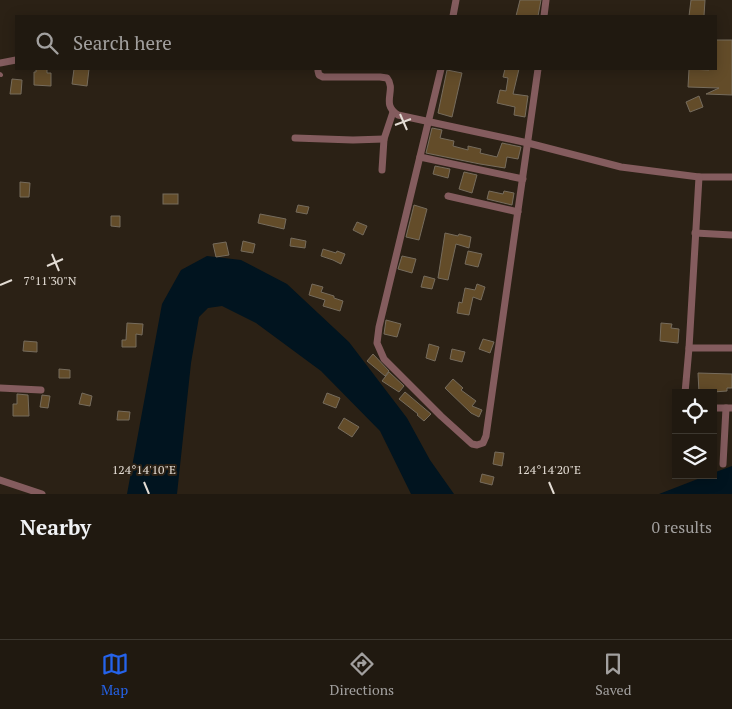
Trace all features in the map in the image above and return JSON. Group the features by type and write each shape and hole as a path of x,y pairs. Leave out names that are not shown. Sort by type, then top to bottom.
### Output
{"street":[{"path":"453,15 456,0"},
{"path":"544,15 546,0"},
{"path":"0,63 15,60"},
{"path":"441,70 379,327 378,348 384,359 434,409 469,441 477,445 483,443 486,436 538,70"},
{"path":"318,71 322,77 387,78 390,86 389,104 393,112 398,115 528,143 620,167 699,177 732,177"},
{"path":"382,170 384,139 393,112"},
{"path":"295,138 384,139"},
{"path":"420,157 523,179"},
{"path":"685,389 699,177"},
{"path":"448,196 518,212"},
{"path":"695,233 732,235"},
{"path":"689,348 732,348"},
{"path":"0,388 41,390"},
{"path":"723,464 729,408"},
{"path":"0,480 42,494"}],"water":[{"path":"207,256 241,260 287,284 349,342 407,418 430,460 454,494 411,494 380,431 321,371 256,323 222,306 208,308 199,317 191,363 177,494 127,494 162,304 181,270"},
{"path":"732,466 732,494 659,494 698,479 717,479 717,472"}],"building":[{"path":"520,0 541,0 538,15 516,15"},
{"path":"691,0 705,0 704,15 689,15"},
{"path":"717,40 732,40 732,95 706,94 719,88 688,87 689,70 717,70"},
{"path":"36,70 47,70 47,73 51,73 51,86 34,85 34,72"},
{"path":"74,70 89,70 87,86 72,84"},
{"path":"447,70 462,73 452,117 438,113"},
{"path":"505,70 519,70 513,94 528,96 525,117 514,115 515,107 497,103 500,90 506,91 508,78 503,77"},
{"path":"12,79 22,80 21,94 10,94"},
{"path":"699,96 703,107 690,112 686,102"},
{"path":"432,128 442,130 440,138 454,141 453,146 468,150 468,146 481,149 480,153 497,157 502,143 521,147 518,159 507,157 505,168 426,153"},
{"path":"435,166 450,169 448,178 433,174"},
{"path":"464,172 477,175 472,193 459,189"},
{"path":"20,182 30,183 29,197 20,197"},
{"path":"489,191 503,194 504,191 514,193 512,205 487,199"},
{"path":"163,194 178,194 178,204 163,204"},
{"path":"298,205 309,207 307,214 296,212"},
{"path":"414,205 427,209 419,240 406,237"},
{"path":"260,214 286,219 284,229 258,223"},
{"path":"111,216 120,216 120,227 111,226"},
{"path":"357,222 367,226 363,235 353,230"},
{"path":"445,233 471,237 469,248 456,244 448,280 438,278"},
{"path":"291,238 306,241 305,248 290,246"},
{"path":"243,241 255,244 253,253 241,251"},
{"path":"226,242 229,255 216,257 213,244"},
{"path":"323,249 345,254 341,264 321,256"},
{"path":"468,251 482,254 478,267 465,264"},
{"path":"402,256 416,259 412,273 398,269"},
{"path":"424,276 435,279 432,289 421,287"},
{"path":"312,284 323,287 321,292 343,301 340,311 323,306 325,300 309,295"},
{"path":"477,284 485,287 481,300 473,297 469,315 457,313 459,302 462,303 465,288 475,290"},
{"path":"386,320 401,324 397,337 384,334"},
{"path":"127,323 143,324 142,335 136,334 136,347 122,347 122,340 126,340"},
{"path":"661,323 672,324 671,328 679,329 678,343 660,341"},
{"path":"483,339 494,342 490,353 479,349"},
{"path":"24,341 37,342 37,352 23,351"},
{"path":"429,344 439,347 435,361 426,358"},
{"path":"452,349 465,352 462,362 450,359"},
{"path":"373,354 389,371 385,376 367,361"},
{"path":"59,369 70,370 70,378 59,378"},
{"path":"389,372 404,386 399,392 382,381"},
{"path":"698,373 732,374 732,388 727,388 727,391 699,389"},
{"path":"453,379 463,388 461,390 476,401 472,406 482,410 479,417 471,413 445,388"},
{"path":"405,392 431,414 424,421 399,399"},
{"path":"82,393 92,396 90,406 79,404"},
{"path":"327,393 340,398 336,408 323,403"},
{"path":"17,394 28,395 29,416 13,416 13,404 17,404"},
{"path":"42,395 50,396 48,408 40,407"},
{"path":"118,411 130,412 129,420 117,420"},
{"path":"344,418 359,427 352,437 338,428"},
{"path":"495,452 504,453 502,466 493,464"},
{"path":"482,474 494,477 492,485 480,482"}]}
